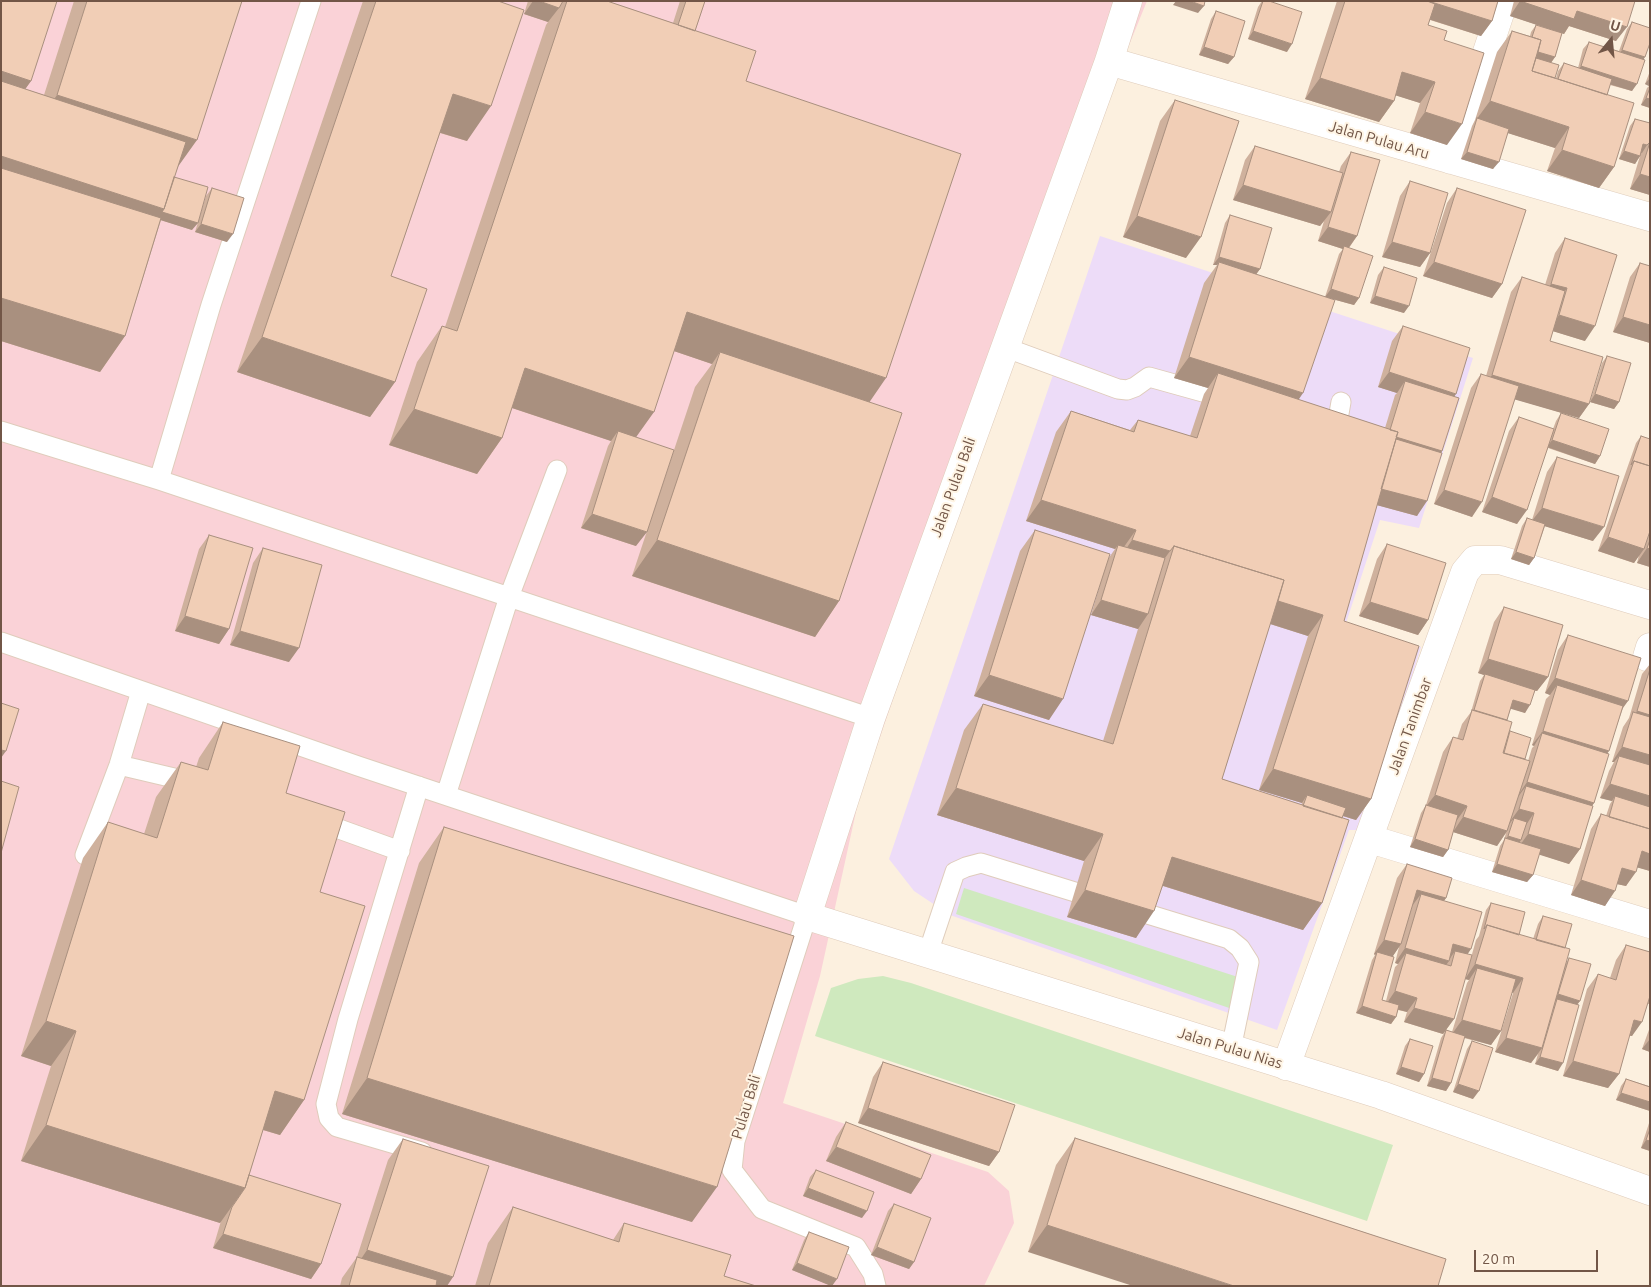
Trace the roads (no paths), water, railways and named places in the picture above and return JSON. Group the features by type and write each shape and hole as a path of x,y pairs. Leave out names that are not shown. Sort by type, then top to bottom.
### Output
{"street":[{"name":"Jalan Pulau Bali","path":"808,916 871,718 1109,61 1128,1"},
{"path":"1451,160 1504,1"},
{"name":"Jalan Pulau Aru","path":"1109,61 1650,217"},
{"name":"Jalan Tanimbar","path":"1286,1066 1370,839 1465,572 1475,560 1500,560 1650,605"},
{"path":"1370,839 1650,924"},
{"name":"Jalan Pulau Nias","path":"808,916 1381,1096 1650,1191"}],"lane":[{"path":"159,480 211,304 311,1"},
{"path":"1004,347 1118,389 1127,390 1149,377 1243,404"},
{"path":"1307,426 1325,432 1333,431 1337,425 1341,402"},
{"path":"1,431 159,480 871,718"},
{"path":"446,795 509,597 556,470"},
{"path":"1,642 419,786 808,916"},
{"path":"86,855 119,765 141,691"},
{"path":"119,765 191,782"},
{"path":"419,786 348,1019 326,1104 329,1118 337,1127 436,1156"},
{"path":"297,814 400,851"},
{"path":"928,953 955,872 966,867 981,863 1075,892"},
{"path":"1144,913 1229,939 1240,948 1250,962 1231,1049"},
{"name":"Pulau Bali","path":"808,916 735,1140 732,1170 762,1209 856,1247 873,1274 876,1286"}]}
